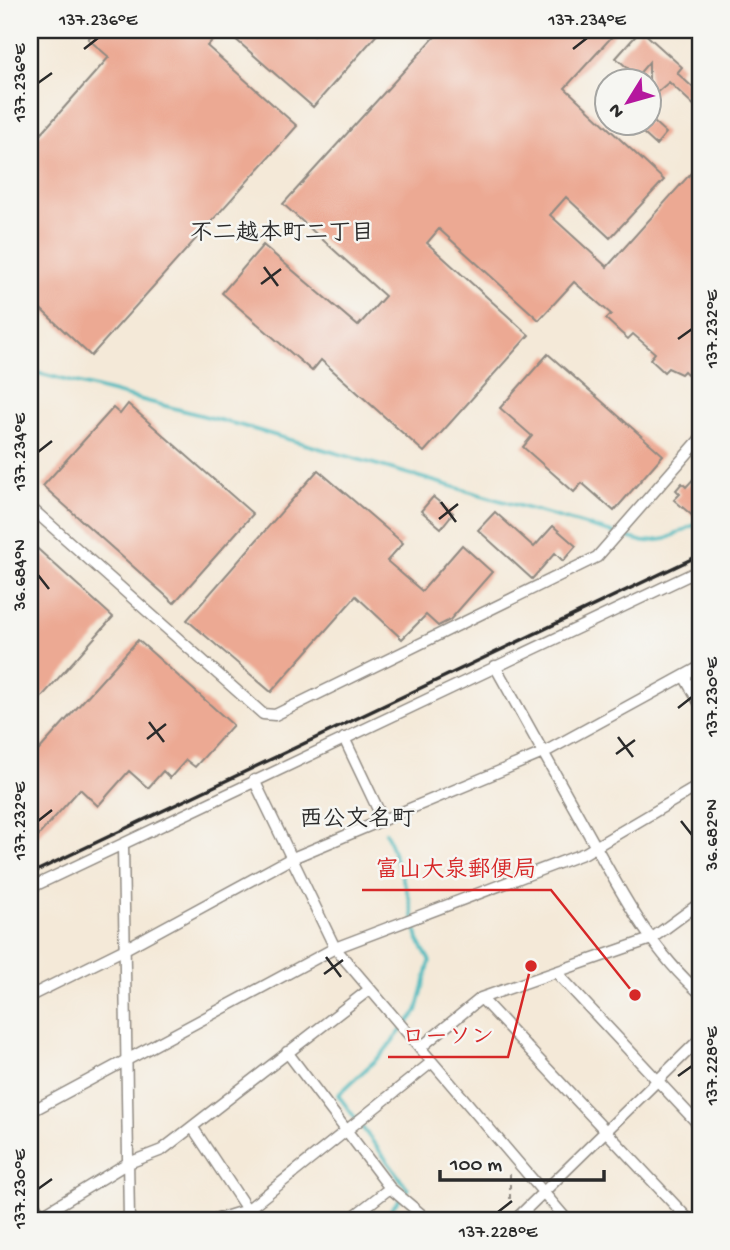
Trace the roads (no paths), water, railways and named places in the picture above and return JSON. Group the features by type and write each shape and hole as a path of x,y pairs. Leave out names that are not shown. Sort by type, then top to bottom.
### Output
{"street":[{"path":"30,507 264,714 275,715 597,556 700,439"},
{"path":"30,888 700,570"},
{"path":"495,666 596,848 651,939 678,974 700,993"},
{"path":"30,996 123,950 290,859 543,753 700,667"},
{"path":"684,676 700,704"},
{"path":"344,738 383,820"},
{"path":"254,780 335,948 567,1220"},
{"path":"30,1112 335,948 596,848 700,785"},
{"path":"123,845 126,1164 129,1220"},
{"path":"420,1048 481,998 651,939 700,903"},
{"path":"556,972 700,1126"},
{"path":"30,1198 40,1219 126,1164 162,1150 370,989"},
{"path":"481,998 689,1220"},
{"path":"515,1220 700,1039"},
{"path":"287,1052 390,1188 428,1220"},
{"path":"215,1220 247,1209 432,1062"},
{"path":"193,1128 254,1220"},
{"path":"349,1220 390,1188"}],"waterway":[{"path":"30,371 239,425 644,542 666,539 700,522"},
{"path":"382,1220 408,1189 338,1095 382,1054 417,1011 430,961 418,940 409,897 386,832"}],"railway":[{"path":"30,874 700,555"}],"place":[{"name":"ローソン","path":"531,966"},
{"name":"富山大泉郵便局","path":"635,995"}],"district":[{"name":"不二越本町二丁目","path":"282,231"},
{"name":"西公文名町","path":"357,817"}]}
